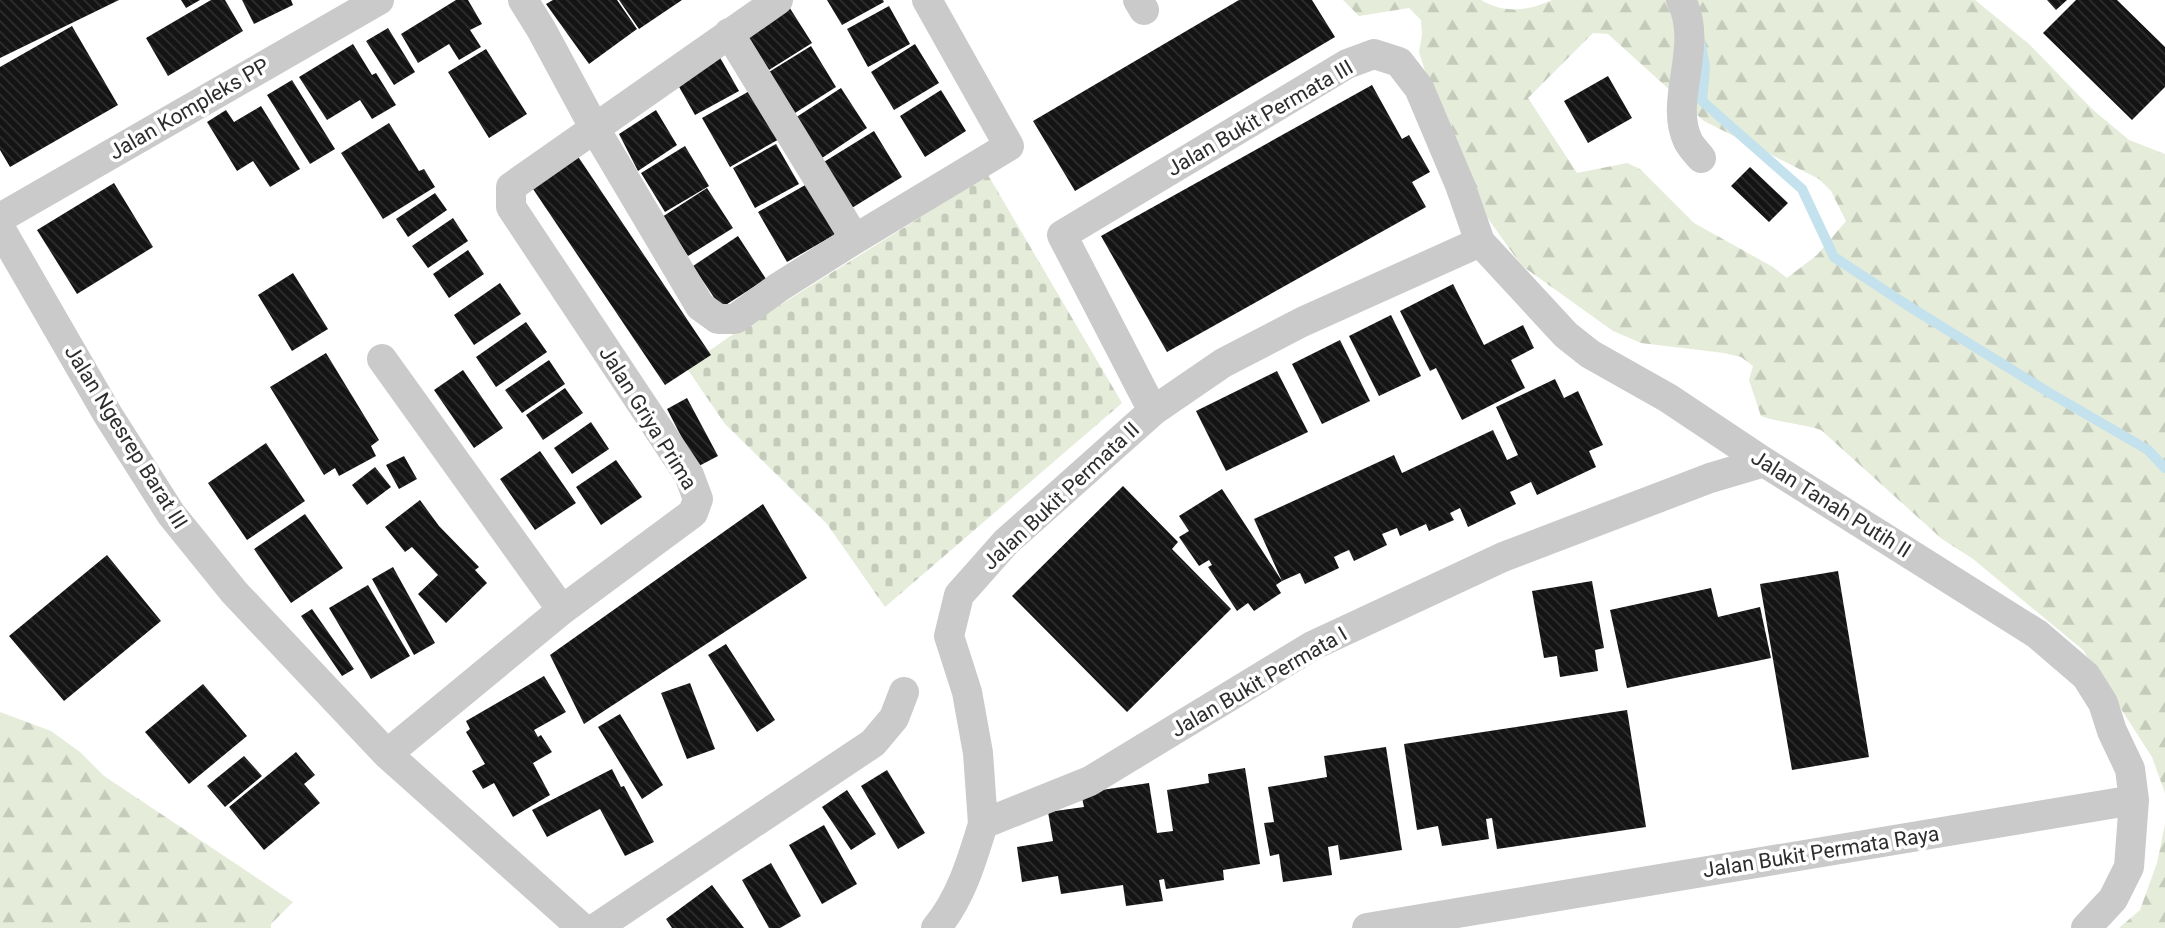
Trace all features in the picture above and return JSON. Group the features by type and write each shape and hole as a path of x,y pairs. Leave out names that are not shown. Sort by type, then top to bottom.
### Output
{"street":[{"name":"Jalan Kompleks PP","path":"0,218 379,0"},
{"path":"523,0 595,129 700,306 718,320 735,320 779,287 1009,146 927,0"},
{"path":"595,129 778,0"},
{"path":"1681,0 1691,31 1683,101 1684,124 1688,141 1702,159"},
{"path":"729,33 855,239"},
{"name":"Jalan Bukit Permata III","path":"1062,235 1347,64 1374,54 1399,62 1419,88 1460,185 1480,242"},
{"name":"Jalan Griya Prima","path":"387,754 562,610 693,513 698,499 689,475 510,207 511,187 595,129"},
{"name":"Jalan Ngesrep Barat III","path":"0,228 108,415 171,514 234,592 387,754"},
{"name":"Jalan Bukit Permata II","path":"1062,235 1153,411"},
{"name":"Jalan Bukit Permata II","path":"983,824 978,753 967,692 949,636 959,595 1006,542 1153,411 1223,363 1262,341 1480,242"},
{"name":"Jalan Tanah Putih II","path":"1480,242 1566,335 1590,354 1668,398 2037,634 2086,676 2103,703 2112,731 2130,769 2134,800"},
{"path":"382,359 562,610"},
{"name":"Jalan Bukit Permata I","path":"983,824 1090,781 1312,646 1503,557 1710,478 1765,462"},
{"path":"596,928 873,743 894,718 904,692"},
{"path":"387,754 582,928"},
{"path":"2087,928 2113,899 2129,867 2134,800"},
{"name":"Jalan Bukit Permata Raya","path":"1367,928 2134,800"},
{"path":"936,928 967,876 983,824"}],"green space":[{"path":"1343,0 1481,0 1499,7 1517,9 1534,7 1552,0 1975,0 2029,44 2092,109 2129,140 2165,154 2165,793 2152,757 2083,650 1973,559 1942,539 1821,430 1761,416 1749,380 1753,366 1741,357 1641,343 1613,331 1521,265 1482,210 1446,138 1419,52 1421,20 1409,8 1359,16","holes":["1593,33 1608,34 1704,121 1819,179 1831,191 1846,221 1817,255 1787,278 1773,267 1694,223 1640,169 1627,163 1577,173 1528,98"]},
{"path":"988,175 1122,403 885,607 827,524 725,424 686,367 729,337"},
{"path":"0,712 51,731 80,752 104,776 293,902 271,924 271,928 0,928"},
{"path":"2165,824 2165,928 2119,928 2140,910 2157,863"}],"building":[{"path":"0,0 119,0 0,58"},
{"path":"181,0 200,0 186,8"},
{"path":"211,0 225,0 243,31 168,76 146,38"},
{"path":"242,0 291,0 293,5 254,24"},
{"path":"456,0 468,0 482,24 470,30 481,47 459,60 449,44 418,63 401,34"},
{"path":"553,0 617,0 637,29 589,64 546,4"},
{"path":"619,0 682,0 639,29"},
{"path":"827,0 883,0 884,2 842,25"},
{"path":"1239,0 1312,0 1335,37 1075,191 1033,121"},
{"path":"2047,0 2067,0 2056,10"},
{"path":"2076,0 2117,0 2165,47 2165,87 2132,120 2043,33"},
{"path":"786,2 812,43 769,70 743,29"},
{"path":"889,6 910,44 868,67 847,29"},
{"path":"72,26 118,105 10,167 0,150 0,67"},
{"path":"388,28 415,72 394,85 366,41"},
{"path":"353,44 372,75 376,73 396,105 372,119 360,100 327,120 299,77"},
{"path":"915,44 939,83 894,110 871,72"},
{"path":"811,46 836,87 795,113 769,72"},
{"path":"486,49 527,114 489,138 448,72"},
{"path":"718,54 739,91 695,115 674,78"},
{"path":"1608,76 1632,118 1588,143 1564,101"},
{"path":"292,80 335,149 310,164 267,95"},
{"path":"1372,85 1402,139 1409,135 1430,172 1412,182 1426,207 1167,352 1101,236"},
{"path":"841,88 867,128 822,158 795,118"},
{"path":"753,89 781,138 730,167 702,118"},
{"path":"941,90 966,131 925,157 900,116"},
{"path":"261,106 300,169 270,187 253,161 237,171 207,122 226,110 234,122"},
{"path":"656,110 677,145 638,171 619,134"},
{"path":"389,123 419,171 424,169 435,187 383,219 341,153"},
{"path":"874,131 902,177 847,211 819,165"},
{"path":"776,144 799,184 755,208 733,168"},
{"path":"685,146 709,186 665,212 641,173"},
{"path":"577,155 711,355 665,385 531,186"},
{"path":"1750,167 1788,203 1769,222 1731,186"},
{"path":"114,183 153,247 77,294 37,230"},
{"path":"807,184 836,234 787,262 758,212"},
{"path":"707,188 733,228 688,256 662,217"},
{"path":"435,193 447,210 408,237 396,219"},
{"path":"453,218 468,241 428,268 412,246"},
{"path":"738,236 766,279 721,308 693,266"},
{"path":"468,250 484,274 449,298 433,274"},
{"path":"293,273 328,329 292,351 258,295"},
{"path":"500,283 521,314 474,345 454,315"},
{"path":"1453,284 1484,345 1523,325 1534,348 1511,360 1525,388 1462,420 1436,368 1430,371 1400,311"},
{"path":"1391,315 1421,376 1379,396 1349,336"},
{"path":"526,322 547,352 496,387 476,357"},
{"path":"1340,340 1370,401 1322,424 1292,364"},
{"path":"326,353 379,440 371,446 376,456 339,476 335,468 324,475 270,387"},
{"path":"549,360 565,384 522,413 505,390"},
{"path":"463,370 503,428 474,448 434,390"},
{"path":"1277,371 1308,432 1226,471 1196,411"},
{"path":"1555,379 1564,398 1578,391 1603,445 1589,451 1596,467 1537,495 1531,482 1510,492 1516,504 1468,527 1460,508 1450,513 1454,520 1429,531 1426,524 1400,536 1397,528 1382,534 1387,545 1354,561 1349,550 1342,553 1334,557 1339,568 1305,584 1300,573 1282,581 1254,519 1394,455 1402,473 1493,430 1507,460 1518,455 1496,407"},
{"path":"565,388 583,413 543,440 526,415"},
{"path":"687,398 718,456 697,467 667,409"},
{"path":"591,422 609,449 572,474 554,448"},
{"path":"266,443 305,501 247,540 208,483"},
{"path":"540,451 576,503 535,530 500,479"},
{"path":"404,456 417,479 399,489 386,465"},
{"path":"616,460 642,497 601,525 576,487"},
{"path":"375,467 391,487 367,505 352,485"},
{"path":"1123,486 1178,542 1172,549 1231,609 1127,712 1012,596"},
{"path":"1222,489 1282,581 1276,585 1281,593 1254,611 1248,603 1237,611 1208,567 1212,565 1209,560 1199,566 1179,537 1189,531 1179,516"},
{"path":"420,500 439,526 479,567 475,570 487,583 446,623 418,594 438,575 412,547 405,552 385,527"},
{"path":"763,504 807,578 584,724 550,655"},
{"path":"305,514 343,568 291,603 254,549"},
{"path":"107,555 161,621 64,701 9,636"},
{"path":"393,567 435,643 414,655 372,579"},
{"path":"1838,571 1869,757 1792,770 1760,584"},
{"path":"1592,581 1604,648 1595,650 1598,671 1560,677 1557,656 1544,658 1532,591"},
{"path":"368,585 410,656 371,679 329,608"},
{"path":"1711,588 1718,617 1760,607 1771,658 1627,688 1610,610"},
{"path":"312,609 354,669 342,676 301,616"},
{"path":"726,644 775,720 757,732 708,655"},
{"path":"544,676 566,712 534,730 538,737 541,735 552,752 533,763 550,795 513,817 494,783 483,789 472,771 485,764 466,732 470,729 466,721"},
{"path":"690,683 715,749 687,759 661,693"},
{"path":"203,684 247,736 189,784 145,732"},
{"path":"1627,710 1646,827 1497,849 1492,818 1486,819 1489,839 1442,846 1438,826 1417,830 1404,744"},
{"path":"620,714 663,785 642,799 598,727"},
{"path":"1386,747 1402,850 1340,860 1338,845 1328,847 1332,875 1283,882 1279,854 1270,856 1264,823 1274,822 1268,787 1327,777 1324,756"},
{"path":"296,752 315,775 304,784 320,803 264,850 229,807"},
{"path":"244,756 262,776 225,807 207,786"},
{"path":"1245,768 1260,864 1223,870 1224,880 1166,889 1164,879 1159,880 1163,901 1126,906 1123,885 1061,894 1058,876 1022,882 1017,847 1053,841 1048,812 1084,807 1081,793 1149,783 1157,833 1173,831 1167,790 1209,783 1208,774"},
{"path":"612,769 654,842 625,856 600,809 547,837 532,810"},
{"path":"887,770 925,833 898,849 861,786"},
{"path":"847,790 876,834 851,850 822,807"},
{"path":"824,825 857,884 822,904 789,845"},
{"path":"771,863 801,916 780,928 769,928 742,880"},
{"path":"712,885 744,928 672,928 666,919"}],"waterway":[{"path":"1701,44 1705,67 1702,101 1802,189 1834,257 2048,392 2148,450 2165,468"}]}
